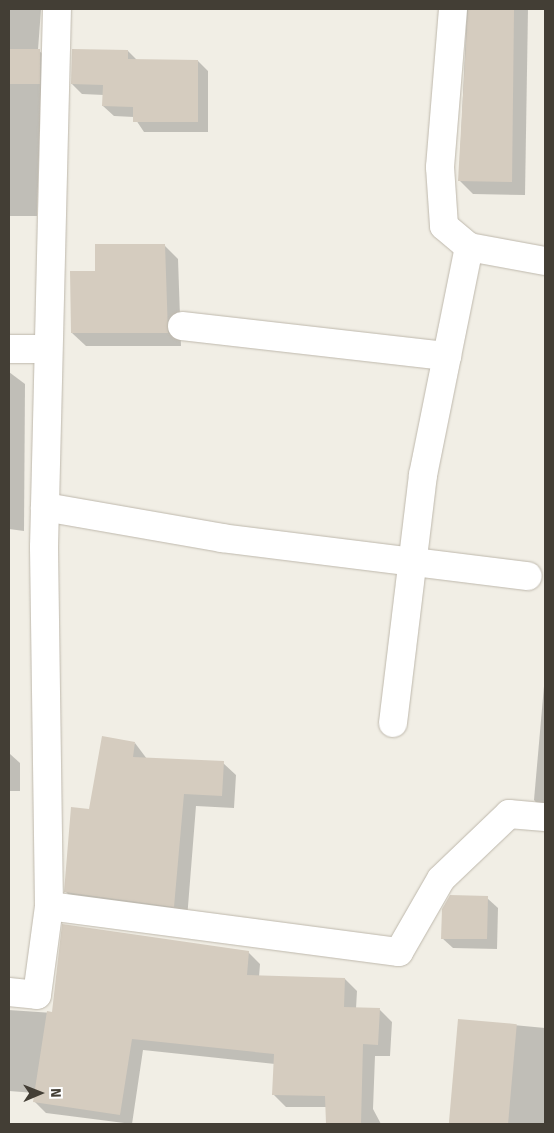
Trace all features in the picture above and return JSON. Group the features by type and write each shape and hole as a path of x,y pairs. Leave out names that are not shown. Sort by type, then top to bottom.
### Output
{"street":[{"path":"9,992 37,995 49,906 44,507 57,9"},
{"path":"452,9 440,167 444,226 469,247 545,261"},
{"path":"393,723 423,475 469,247"},
{"path":"182,326 447,356"},
{"path":"9,349 48,350"},
{"path":"44,507 222,538 528,576"},
{"path":"49,906 400,952 441,879 502,820 509,814 545,817"}],"building":[{"path":"468,9 514,9 512,182 458,181"},
{"path":"9,49 40,49 40,84 9,84"},
{"path":"72,49 128,50 128,59 198,60 198,122 133,122 133,107 102,106 103,85 71,84"},
{"path":"95,244 165,244 168,333 71,333 70,271 95,271"},
{"path":"102,736 135,742 133,757 224,761 222,796 184,794 174,907 64,892 71,807 89,809"},
{"path":"450,895 488,896 487,939 441,939 442,909"},
{"path":"62,924 249,951 247,975 345,978 344,1007 380,1008 378,1045 363,1044 361,1124 326,1124 325,1096 272,1095 274,1054 132,1039 120,1115 33,1102 47,1011 52,1012"},
{"path":"458,1019 517,1024 508,1124 449,1124"}]}
